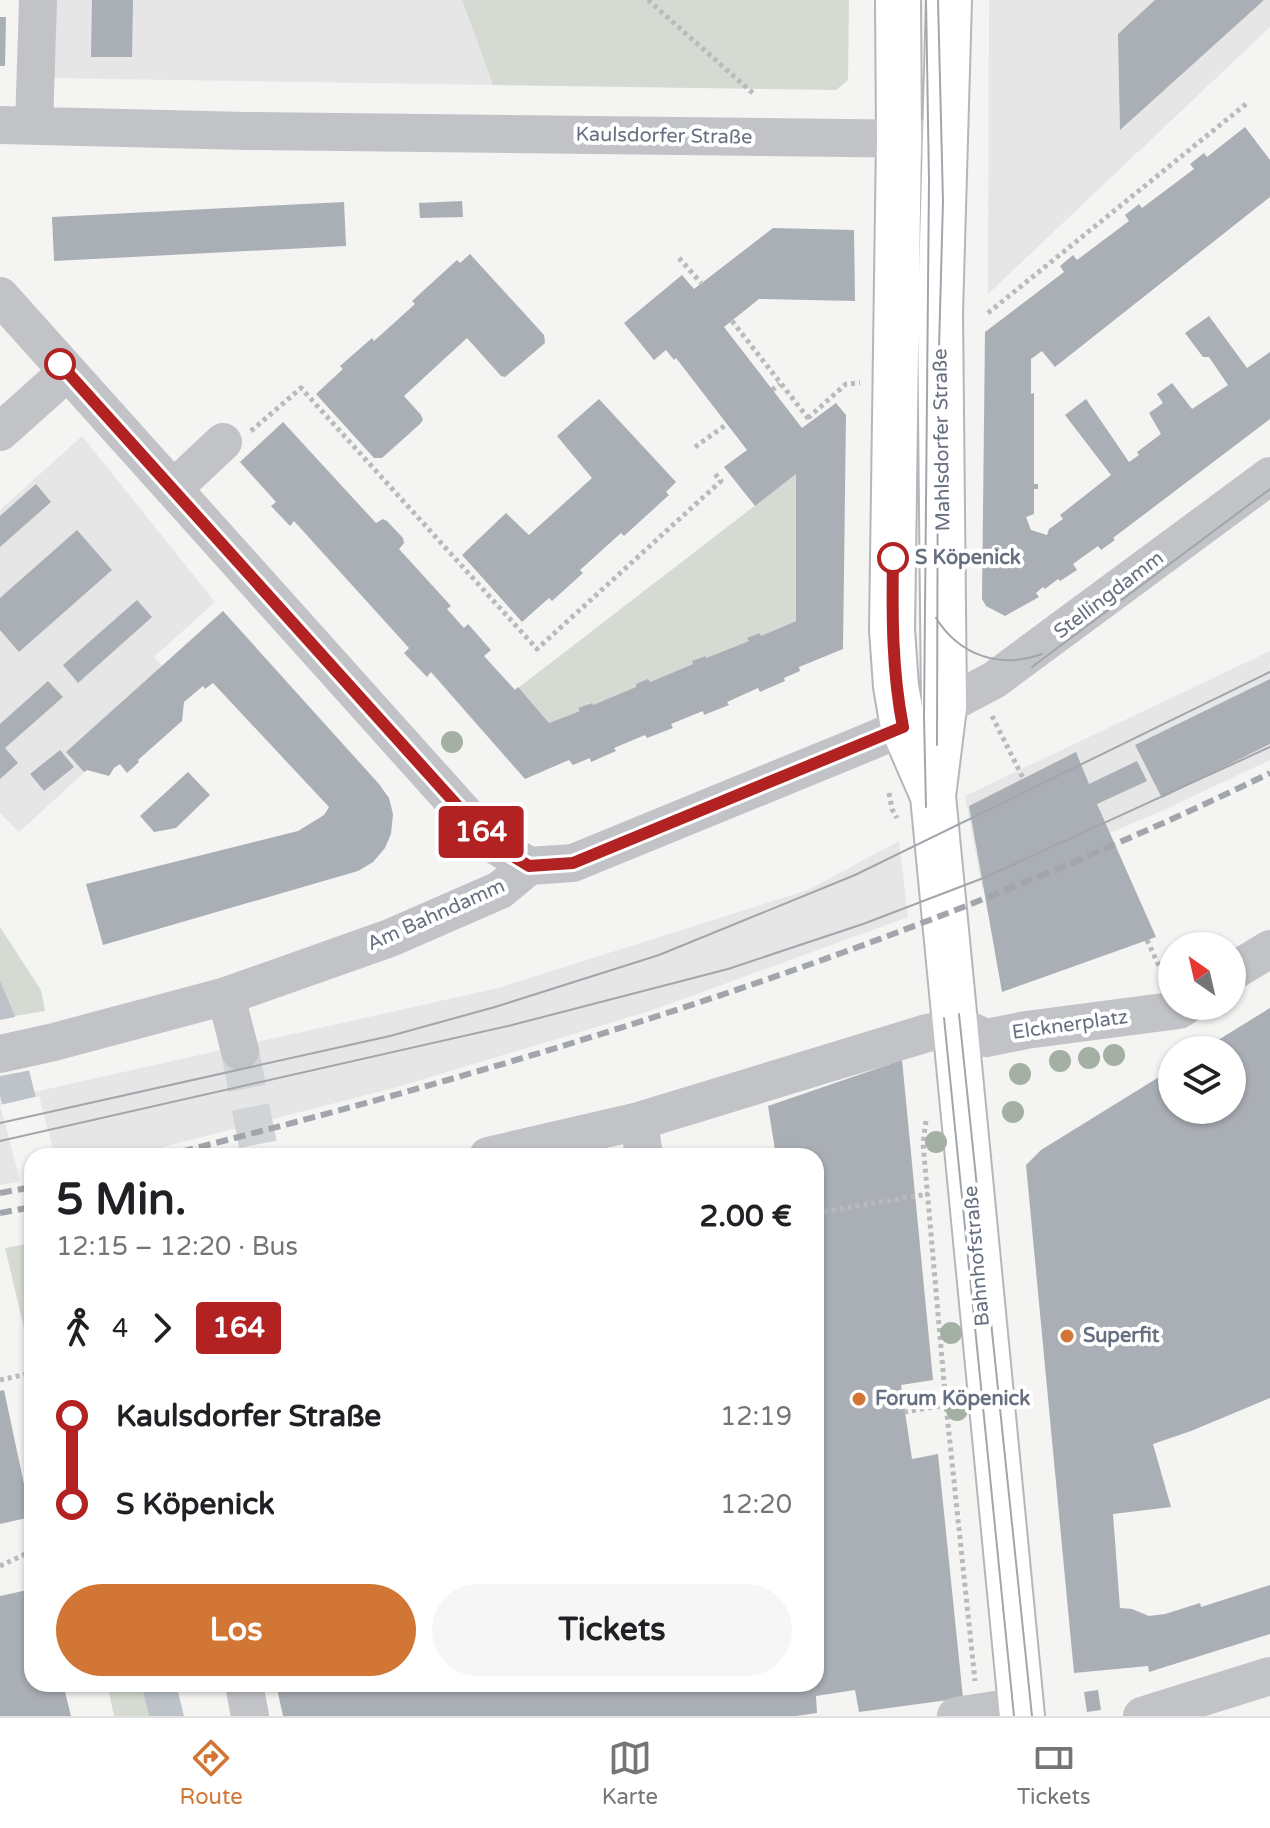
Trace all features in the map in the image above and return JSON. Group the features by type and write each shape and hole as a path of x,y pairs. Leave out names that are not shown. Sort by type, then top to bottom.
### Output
{"main road":[{"path":"898,0 892,611 896,686 903,727 933,796"},
{"name":"Mahlsdorfer Straße","path":"933,796 944,707 940,302 949,0"},
{"name":"Bahnhofstraße","path":"933,796 956,1027 994,1713"}],"street":[{"path":"17,126 38,0"},
{"name":"Kaulsdorfer Straße","path":"17,126 944,139"},
{"path":"0,296 490,842 529,866 573,863 903,727"},
{"path":"0,432 67,372"},
{"path":"173,489 219,446"},
{"name":"Stellingdamm","path":"903,727 994,680 1270,476"},
{"name":"Am Bahndamm","path":"0,1054 226,996 390,938 500,890 529,866"},
{"path":"1246,964 1270,949"},
{"path":"226,996 240,1051"},
{"name":"Elcknerplatz","path":"956,1027 986,1038 1158,1013"},
{"path":"560,1148 642,1139 901,1039 956,1027"},
{"path":"1142,1716 1270,1676"},
{"path":"246,1692 250,1716"}],"path":[{"path":"648,0 755,95"},
{"path":"988,313 1246,104"},
{"path":"679,258 701,283"},
{"path":"732,321 810,420 846,384 860,383"},
{"path":"772,390 780,384"},
{"path":"219,446 222,457 301,388 537,649 721,481 715,474"},
{"path":"695,447 727,424"},
{"path":"992,715 1023,778"},
{"path":"1147,940 1158,961"},
{"path":"928,1108 923,1143 946,1405 994,1713"},
{"path":"824,1212 928,1194"},
{"path":"0,1380 24,1375"},
{"path":"904,1412 946,1405"},
{"path":"0,1566 24,1555"}],"shaded area":[{"path":"49,0 462,0 493,85 47,78"},
{"path":"462,0 849,0 848,80 836,90 493,85"},
{"path":"989,0 1270,0 1270,27 988,294"},
{"path":"82,436 215,602 154,657 179,686 19,832 0,813 0,510"},
{"path":"796,474 796,621 692,661 693,664 650,682 636,684 636,687 593,705 591,703 579,708 580,711 549,723 518,688"},
{"path":"1270,651 1270,760 1166,809 982,888 965,796"},
{"path":"899,841 908,917 653,1010 394,1088 159,1148 49,1148 34,1092 498,988 808,890"},
{"path":"0,927 41,990 45,1011 15,1016 0,980"},
{"path":"0,980 15,1016 49,1148 24,1148 24,1181 0,1096"},
{"path":"0,1097 24,1181 0,1185"},
{"path":"24,1244 24,1328 5,1248"},
{"path":"109,1692 143,1692 149,1716 114,1716"},
{"path":"143,1692 178,1692 184,1716 149,1716"}],"pier":[{"path":"20,1016 32,1070 0,1076 0,1020"},
{"path":"39,1096 53,1148 24,1148 24,1195 0,1105"}],"building":[{"path":"92,0 133,0 132,57 91,57"},
{"path":"1155,0 1264,0 1120,130 1118,34"},
{"path":"0,17 6,17 5,66 0,66"},
{"path":"1245,127 1270,160 1270,197 1055,367 1042,351 1031,359 1034,484 1038,484 1038,489 1034,489 1034,514 1026,517 1031,530 1047,535 1049,529 1063,519 1060,515 1111,475 1065,415 1086,399 1129,462 1161,434 1149,413 1163,403 1157,394 1172,383 1192,409 1228,385 1209,357 1203,357 1185,333 1209,316 1247,368 1270,352 1270,419 1113,538 1115,540 1101,550 1098,546 1073,564 1077,570 1045,589 1043,587 1036,593 1039,597 1005,616 986,606 982,599 985,332 1064,272 1060,266 1073,255 1077,260 1129,221 1125,215 1139,204 1142,208 1194,169 1190,164 1204,153 1207,157"},
{"path":"462,201 463,217 420,218 419,203"},
{"path":"344,202 346,246 54,261 52,217"},
{"path":"773,228 854,230 855,301 759,299 724,327 802,428 836,403 846,415 843,649 799,667 800,671 784,678 785,681 760,692 758,688 704,715 703,711 671,724 673,728 647,738 645,735 591,762 590,758 573,765 569,760 525,779 431,672 427,677 404,653 409,648 294,521 290,526 271,506 276,502 240,462 283,422 376,523 383,519 387,521 403,538 404,543 399,549 451,606 447,609 464,628 468,624 491,650 484,656 515,690 518,687 549,723 580,711 578,708 636,687 636,684 648,679 650,682 693,664 692,661 749,641 747,638 760,633 761,636 796,621 796,474 755,506 724,467 747,450 676,358 674,360 666,350 654,360 624,323 682,275 694,289"},
{"path":"470,254 544,335 545,343 505,377 467,338 404,396 421,415 423,420 420,424 382,458 374,458 316,394 343,369 340,366 415,304 412,301 457,260 460,263"},
{"path":"599,399 676,482 666,492 669,495 624,536 621,533 580,570 583,573 552,601 549,598 522,622 462,555 506,513 529,535 592,478 557,436"},
{"path":"36,484 51,502 0,547 0,516"},
{"path":"77,530 112,570 19,652 0,630 0,598"},
{"path":"137,600 152,617 78,683 63,665"},
{"path":"223,611 379,784 389,798 393,814 391,834 385,848 373,862 358,871 103,945 86,884 298,831 324,815 329,807 213,683 205,689 203,686 184,702 182,721 127,773 120,764 109,776 87,770 84,772 66,752"},
{"path":"1270,679 1270,744 1162,798 1135,745"},
{"path":"48,681 63,697 5,748 18,763 0,779 0,724"},
{"path":"60,750 74,767 44,791 30,774"},
{"path":"1076,752 1089,784 1137,761 1147,781 1097,804 1156,937 1002,992 969,806"},
{"path":"188,772 210,795 176,828 154,832 140,816"},
{"path":"1270,1008 1270,1398 1153,1444 1171,1507 1113,1514 1120,1608 1149,1616 1165,1614 1200,1603 1201,1607 1270,1585 1270,1634 1149,1672 1148,1666 1074,1673 1026,1165 1041,1150 1158,1078 1158,1124 1246,1124 1246,1036 1225,1036"},
{"name":"Forum Köpenick","path":"902,1060 933,1380 901,1385 912,1459 938,1454 963,1698 859,1712 855,1690 816,1696 817,1713 796,1716 283,1716 278,1692 824,1692 824,1148 775,1148 768,1106"},
{"path":"4,1390 24,1484 24,1519 0,1524 0,1391"},
{"path":"24,1591 24,1692 65,1692 71,1716 0,1716 0,1596"},
{"path":"1098,1690 1101,1710 1087,1712 1084,1692"}],"tunnel":[{"path":"240,1051 258,1148"}],"tram line":[{"path":"926,0 929,181 924,717 926,807"},
{"path":"938,0 943,201 939,348"},
{"path":"937,745 938,392"},
{"path":"1032,667 1270,489"},
{"path":"936,618 957,642 982,656 1011,660 1042,654"},
{"path":"0,1123 390,1036 495,1007 659,955 855,875 1270,672"},
{"path":"0,1141 512,1025 728,969 863,924 986,877 1270,747"},
{"path":"959,1014 1032,1716"},
{"path":"944,1018 1014,1716"}],"railway":[{"path":"195,1148 447,1080 727,993 1002,892 1137,835 1270,773"},
{"path":"0,1193 24,1188"},
{"path":"0,1213 24,1208"}],"bus line":[{"name":"164","path":"60,364 490,842 529,866 573,863 903,727 893,647 893,558"}],"place":[{"name":"S Köpenick","path":"893,558"},
{"name":"Superfit","path":"1067,1336"},
{"name":"Forum Köpenick","path":"859,1399"}]}
